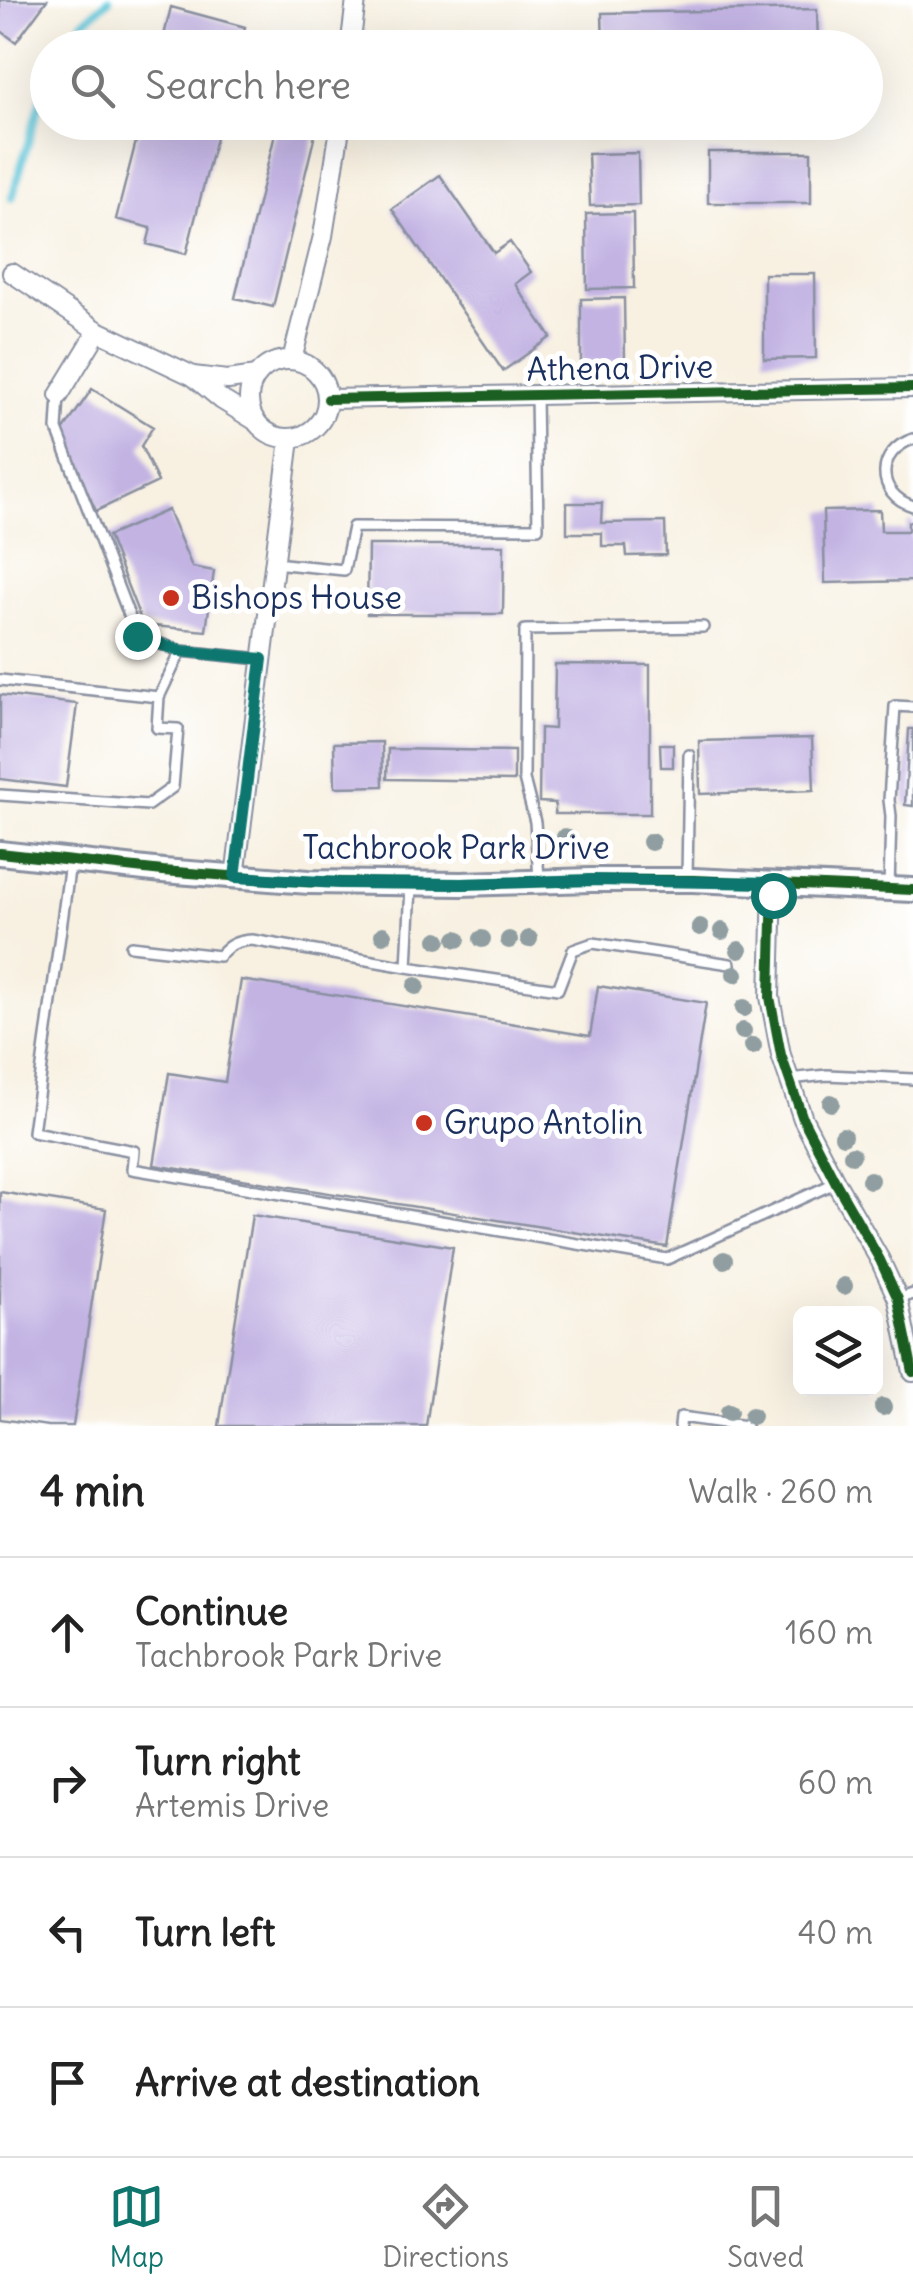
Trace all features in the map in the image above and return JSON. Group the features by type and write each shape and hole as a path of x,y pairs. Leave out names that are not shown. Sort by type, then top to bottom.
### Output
{"street":[{"path":"352,30 356,0"},
{"path":"292,360 323,236 338,140"},
{"path":"12,273 98,331 193,376 256,421"},
{"path":"60,395 98,331"},
{"path":"193,376 228,380 256,376 272,363 304,363 314,369 326,388 328,400 320,422 312,431 290,438 265,431 250,410 256,376"},
{"name":"Athena Drive","path":"328,400 913,388"},
{"path":"235,877 290,438"},
{"name":"Tachbrook Park Drive","path":"0,853 163,872 309,882 686,880 913,890"},
{"path":"773,883 770,998 789,1079 803,1118 836,1183 905,1296 913,1372"}],"lane":[{"path":"274,563 344,570 353,527 538,528 536,394"},
{"path":"60,395 56,429 137,636 181,651 262,659"},
{"path":"913,439 899,444 891,453 885,476 894,496 913,506"},
{"path":"539,881 535,822 524,779 525,630 703,627"},
{"path":"0,795 148,806 173,788 178,730 157,728 158,697 181,651"},
{"path":"0,680 158,697"},
{"path":"888,889 894,706 913,707"},
{"path":"686,880 688,755"},
{"path":"71,860 33,1132 134,1151 132,1169 667,1258 836,1183"},
{"path":"407,966 411,884"},
{"path":"131,946 219,956 231,944 252,940 558,989 573,950 593,942 730,964"},
{"path":"789,1079 827,1075 913,1079"},
{"path":"680,1426 681,1418 746,1426"}],"building":[{"path":"0,0 47,0 16,42 0,30"},
{"path":"171,7 245,27 244,30 165,30"},
{"path":"817,9 818,30 602,30 602,13"},
{"path":"136,140 215,140 186,254 147,244 151,228 116,219"},
{"path":"274,140 314,140 273,307 235,298"},
{"path":"708,152 811,152 811,203 708,203"},
{"path":"638,153 639,205 590,206 588,154"},
{"path":"440,175 494,253 510,242 531,272 515,284 551,337 503,371 392,209"},
{"path":"633,213 634,288 587,289 586,214"},
{"path":"764,274 815,274 816,358 764,359"},
{"path":"624,298 625,362 581,363 581,299"},
{"path":"92,389 153,427 141,446 158,482 96,511 61,434"},
{"path":"567,503 602,503 601,523 665,522 666,555 627,556 626,546 602,546 602,533 567,533"},
{"name":"Bishops House","path":"168,510 192,567 214,571 206,631 143,625 108,536"},
{"path":"880,510 881,531 908,531 908,522 913,522 913,581 825,583 823,511"},
{"path":"368,545 504,545 503,614 367,614"},
{"path":"555,664 650,665 650,814 555,814 555,803 539,802 540,728 554,729"},
{"path":"0,695 77,704 66,787 0,779"},
{"path":"909,729 913,729 913,806 905,805"},
{"path":"812,738 814,790 700,794 699,741"},
{"path":"382,742 383,786 335,787 334,743"},
{"path":"660,744 673,744 673,767 661,767"},
{"path":"388,749 514,751 514,781 387,779"},
{"name":"Grupo Antolin","path":"241,980 590,1036 598,986 706,1003 667,1247 154,1165 169,1073 225,1082"},
{"path":"0,1192 106,1209 73,1426 0,1419"},
{"path":"252,1215 453,1247 426,1426 219,1426"}],"waterway":[{"path":"78,30 109,0"},
{"path":"12,198 30,136"}],"cycle path":[{"path":"328,399 913,388"},
{"path":"0,853 309,882 693,880 913,890"},
{"path":"773,883 770,997 781,1055 803,1119 898,1299 913,1372"}],"place":[{"name":"Bishops House","path":"171,598"},
{"name":"Grupo Antolin","path":"424,1123"}],"route":[{"path":"137,636 181,651 262,659 235,877 439,884 705,880 773,883 773,895"}]}
